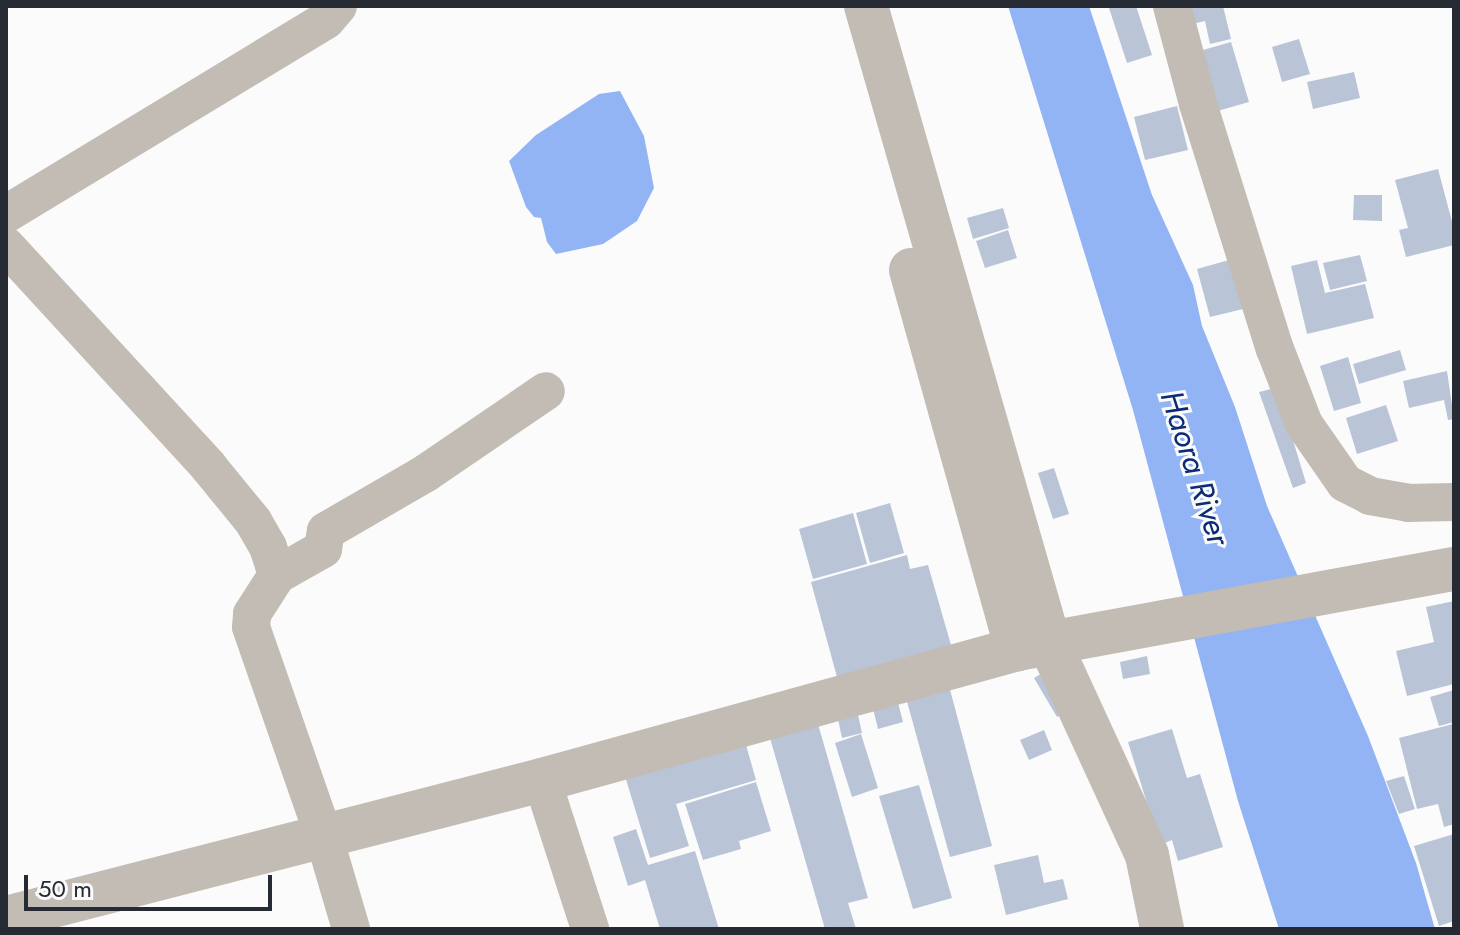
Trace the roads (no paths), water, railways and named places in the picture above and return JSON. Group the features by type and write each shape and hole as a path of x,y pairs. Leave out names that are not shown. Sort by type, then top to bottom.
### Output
{"street":[{"path":"6,214 326,20 338,6"},
{"path":"837,6 1033,645 1147,855 1162,929"},
{"path":"866,6 1033,645"},
{"path":"1172,6 1198,104 1275,349 1304,424 1345,483 1370,496 1408,503 1454,502"},
{"path":"6,246 208,466 253,521 268,547 277,575"},
{"path":"351,929 324,837 251,627 252,614 277,575 323,549 326,531 426,473 546,391"},
{"path":"6,918 542,780 1033,645 1454,569"},
{"path":"542,780 590,929"}],"water":[{"name":"Haora River","path":"1008,6 1089,6 1152,195 1193,285 1202,326 1235,407 1267,506 1368,736 1416,863 1435,929 1279,929 1238,801 1133,410"},
{"path":"620,91 644,136 654,188 637,221 603,244 556,254 547,242 541,218 534,217 526,207 509,161 536,135 599,94"}]}
